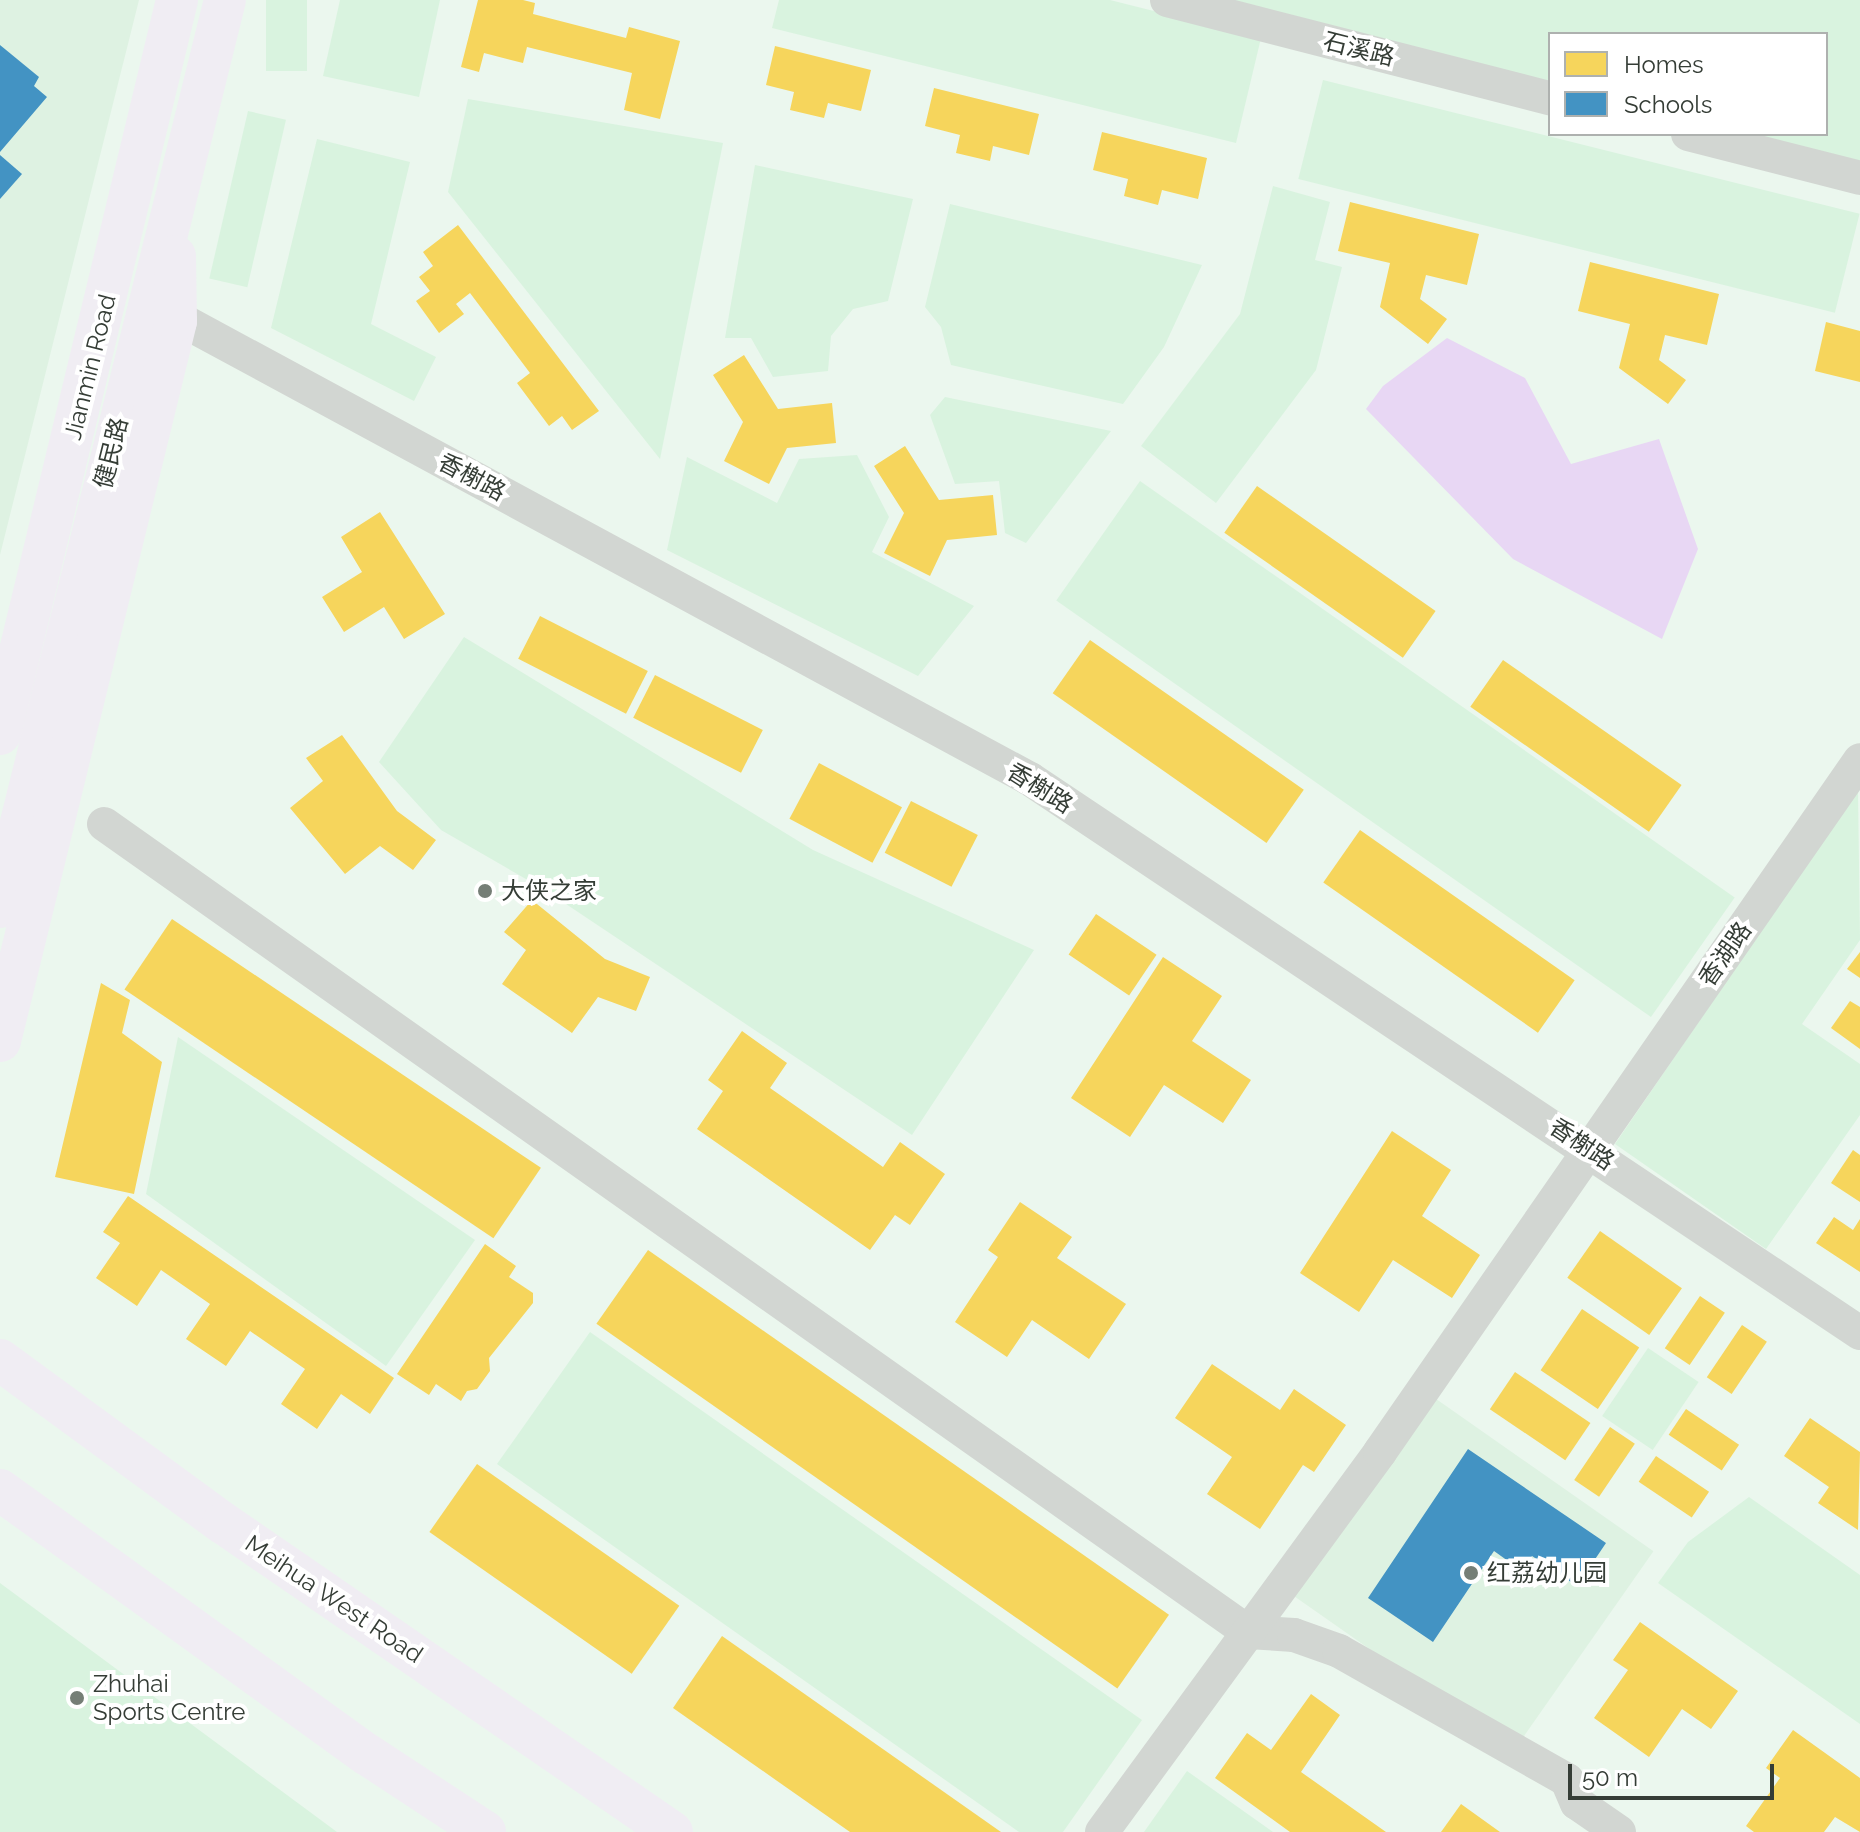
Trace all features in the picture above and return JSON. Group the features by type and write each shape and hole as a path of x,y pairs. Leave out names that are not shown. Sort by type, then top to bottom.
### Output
{"main road":[{"name":"Jianmin Road","path":"0,734 140,166 177,0"},
{"name":"健民路","path":"0,907 225,0"},
{"path":"0,650 103,270 140,166"},
{"path":"0,1041 176,317 174,198"},
{"name":"Meihua West Road","path":"0,1360 223,1523 672,1832"},
{"path":"0,1490 368,1755 485,1832"},
{"path":"0,1519 84,1573 161,1604"}],"street":[{"name":"石溪路","path":"1167,0 1548,97"},
{"path":"1696,136 1860,178"},
{"name":"香榭路","path":"176,317 1030,779 1590,1149 1860,1333"},
{"name":"香湖路","path":"1102,1832 1248,1632 1590,1149 1860,760"},
{"path":"104,824 1248,1632 1294,1635 1339,1651 1567,1780 1577,1803 1619,1832"}],"shaded area":[{"path":"0,0 139,0 0,555"},
{"path":"266,0 307,0 307,71 266,71"},
{"path":"340,0 440,0 419,97 323,76"},
{"path":"779,0 1110,0 1261,38 1236,143 772,28"},
{"path":"1171,0 1860,0 1860,178 1698,136 1828,136 1828,32 1548,32 1548,97"},
{"path":"1323,80 1860,214 1835,313 1298,179"},
{"path":"468,99 723,143 660,459 448,192"},
{"path":"248,111 286,120 247,287 209,279"},
{"path":"317,139 410,162 371,324 436,357 414,401 271,328"},
{"path":"755,165 913,199 888,301 853,309 831,336 828,371 773,377 751,338 725,338"},
{"path":"1273,186 1330,202 1315,260 1342,267 1316,370 1216,503 1141,446 1240,314"},
{"path":"950,204 1202,265 1164,347 1123,404 951,365 941,327 925,307"},
{"path":"1447,338 1525,378 1571,464 1659,439 1698,549 1662,639 1513,559 1366,409 1383,386"},
{"path":"945,397 1111,431 1026,543 1005,533 999,481 955,484 930,415"},
{"path":"857,455 889,517 872,552 974,606 918,676 667,550 687,457 777,503 799,459"},
{"path":"1140,481 1735,897 1651,1017 1056,601"},
{"path":"464,637 813,850 1034,950 912,1135 545,890 441,830 379,762"},
{"path":"1858,789 1860,940 1802,1024 1860,1064 1860,1115 1766,1249 1615,1144"},
{"path":"178,1037 475,1240 386,1366 146,1194"},
{"path":"590,1332 1142,1720 1063,1832 1019,1832 497,1464"},
{"path":"1648,1348 1699,1382 1653,1450 1602,1416"},
{"name":"红荔幼儿园","path":"1429,1394 1653,1551 1514,1750 1290,1593"},
{"path":"1749,1497 1860,1575 1860,1724 1658,1583 1688,1542"},
{"name":"Zhuhai Sports Centre","path":"0,1583 310,1812 337,1832 0,1832"},
{"path":"1187,1771 1273,1832 1144,1832"}],"building: Homes":[{"path":"478,0 523,0 535,3 533,14 626,38 629,27 680,41 660,119 624,110 632,73 527,47 523,63 484,53 479,72 461,67"},
{"path":"775,46 871,70 861,111 828,103 824,118 790,110 794,92 766,85"},
{"path":"934,88 1039,114 1029,155 993,146 990,161 956,153 960,135 925,126"},
{"path":"1102,132 1207,158 1198,199 1162,190 1158,205 1124,196 1128,179 1093,170"},
{"path":"1350,202 1479,234 1467,285 1426,275 1420,299 1447,319 1428,344 1380,307 1390,263 1338,251"},
{"path":"458,225 599,411 572,430 562,416 549,426 517,383 530,373 470,293 456,304 464,314 439,333 416,301 430,291 419,277 433,266 423,252"},
{"path":"1590,262 1719,294 1707,345 1665,335 1659,360 1686,380 1668,404 1619,368 1630,324 1578,311"},
{"path":"1826,322 1860,331 1860,382 1815,371"},
{"path":"744,355 778,409 832,403 836,443 787,448 769,484 724,461 743,422 713,375"},
{"path":"905,446 939,500 993,495 997,535 947,540 930,576 884,553 904,513 874,466"},
{"path":"1257,486 1436,611 1403,658 1224,533"},
{"path":"380,512 445,614 404,639 384,607 344,632 322,597 362,572 341,537"},
{"path":"540,616 648,671 626,714 518,659"},
{"path":"1090,640 1304,790 1267,843 1053,693"},
{"path":"1503,660 1682,785 1649,832 1470,707"},
{"path":"655,675 763,730 741,773 633,718"},
{"path":"342,735 397,811 436,840 413,870 380,846 345,874 290,808 323,781 306,758"},
{"path":"819,763 902,807 872,863 789,819"},
{"path":"911,801 978,835 951,887 885,853"},
{"path":"1360,830 1575,980 1538,1033 1323,882"},
{"path":"532,900 605,959 650,977 636,1011 598,997 572,1033 502,984 526,950 504,932"},
{"path":"1096,914 1157,955 1129,995 1069,955"},
{"path":"172,919 541,1168 493,1238 124,989"},
{"path":"1860,952 1860,978 1847,969"},
{"path":"1163,957 1222,996 1192,1041 1251,1080 1223,1123 1164,1085 1130,1137 1071,1098"},
{"path":"101,983 130,1000 122,1033 162,1062 134,1194 55,1177"},
{"path":"1850,1001 1860,1007 1860,1049 1831,1028"},
{"path":"742,1031 787,1063 770,1088 883,1167 900,1142 945,1174 910,1225 895,1215 870,1250 697,1129 723,1091 708,1080"},
{"path":"1392,1131 1451,1170 1422,1216 1480,1255 1452,1298 1393,1260 1359,1312 1300,1273"},
{"path":"1853,1150 1860,1155 1860,1202 1831,1183"},
{"path":"128,1196 394,1378 370,1414 341,1394 317,1429 281,1404 305,1369 250,1331 226,1366 186,1339 210,1304 161,1270 137,1306 96,1278 120,1243 103,1232"},
{"path":"1020,1202 1072,1237 1057,1258 1126,1304 1089,1359 1032,1320 1007,1357 955,1322 998,1257 988,1250"},
{"path":"1834,1217 1853,1230 1860,1219 1860,1272 1816,1243"},
{"path":"1600,1231 1682,1288 1649,1335 1567,1278"},
{"path":"485,1244 516,1266 509,1277 533,1293 533,1303 489,1358 490,1371 477,1389 467,1391 461,1401 436,1384 429,1395 397,1374"},
{"path":"648,1250 1169,1615 1117,1689 596,1324"},
{"path":"1700,1296 1725,1313 1690,1365 1665,1348"},
{"path":"1582,1309 1639,1348 1598,1409 1541,1370"},
{"path":"1742,1325 1767,1342 1732,1394 1707,1377"},
{"path":"1212,1364 1280,1410 1294,1389 1346,1425 1314,1472 1303,1465 1260,1529 1207,1494 1232,1457 1175,1418"},
{"path":"1515,1372 1590,1423 1565,1460 1490,1409"},
{"path":"1686,1409 1739,1445 1722,1470 1669,1435"},
{"path":"1810,1418 1860,1452 1858,1530 1818,1503 1829,1487 1784,1456"},
{"path":"1610,1427 1635,1444 1599,1497 1574,1480"},
{"path":"1656,1456 1709,1492 1692,1517 1639,1482"},
{"path":"477,1464 679,1606 632,1674 429,1532"},
{"path":"1640,1622 1738,1691 1711,1729 1682,1709 1649,1757 1594,1718 1628,1670 1613,1660"},
{"path":"722,1636 1001,1832 850,1832 673,1708"},
{"path":"1311,1694 1340,1715 1301,1772 1386,1832 1290,1832 1215,1778 1247,1733 1271,1750"},
{"path":"1793,1730 1860,1778 1860,1832 1835,1817 1824,1832 1754,1832 1746,1826 1780,1778 1766,1768"},
{"path":"1461,1804 1500,1832 1441,1832"}],"building: Schools":[{"path":"0,45 39,77 34,86 47,97 0,152"},
{"path":"0,155 22,174 0,199"},
{"path":"1468,1449 1606,1543 1577,1586 1532,1556 1522,1571 1494,1551 1433,1642 1368,1598"}],"place":[{"name":"大侠之家","path":"485,891"},
{"name":"红荔幼儿园","path":"1471,1573"},
{"name":"Zhuhai Sports Centre","path":"77,1698"}]}
